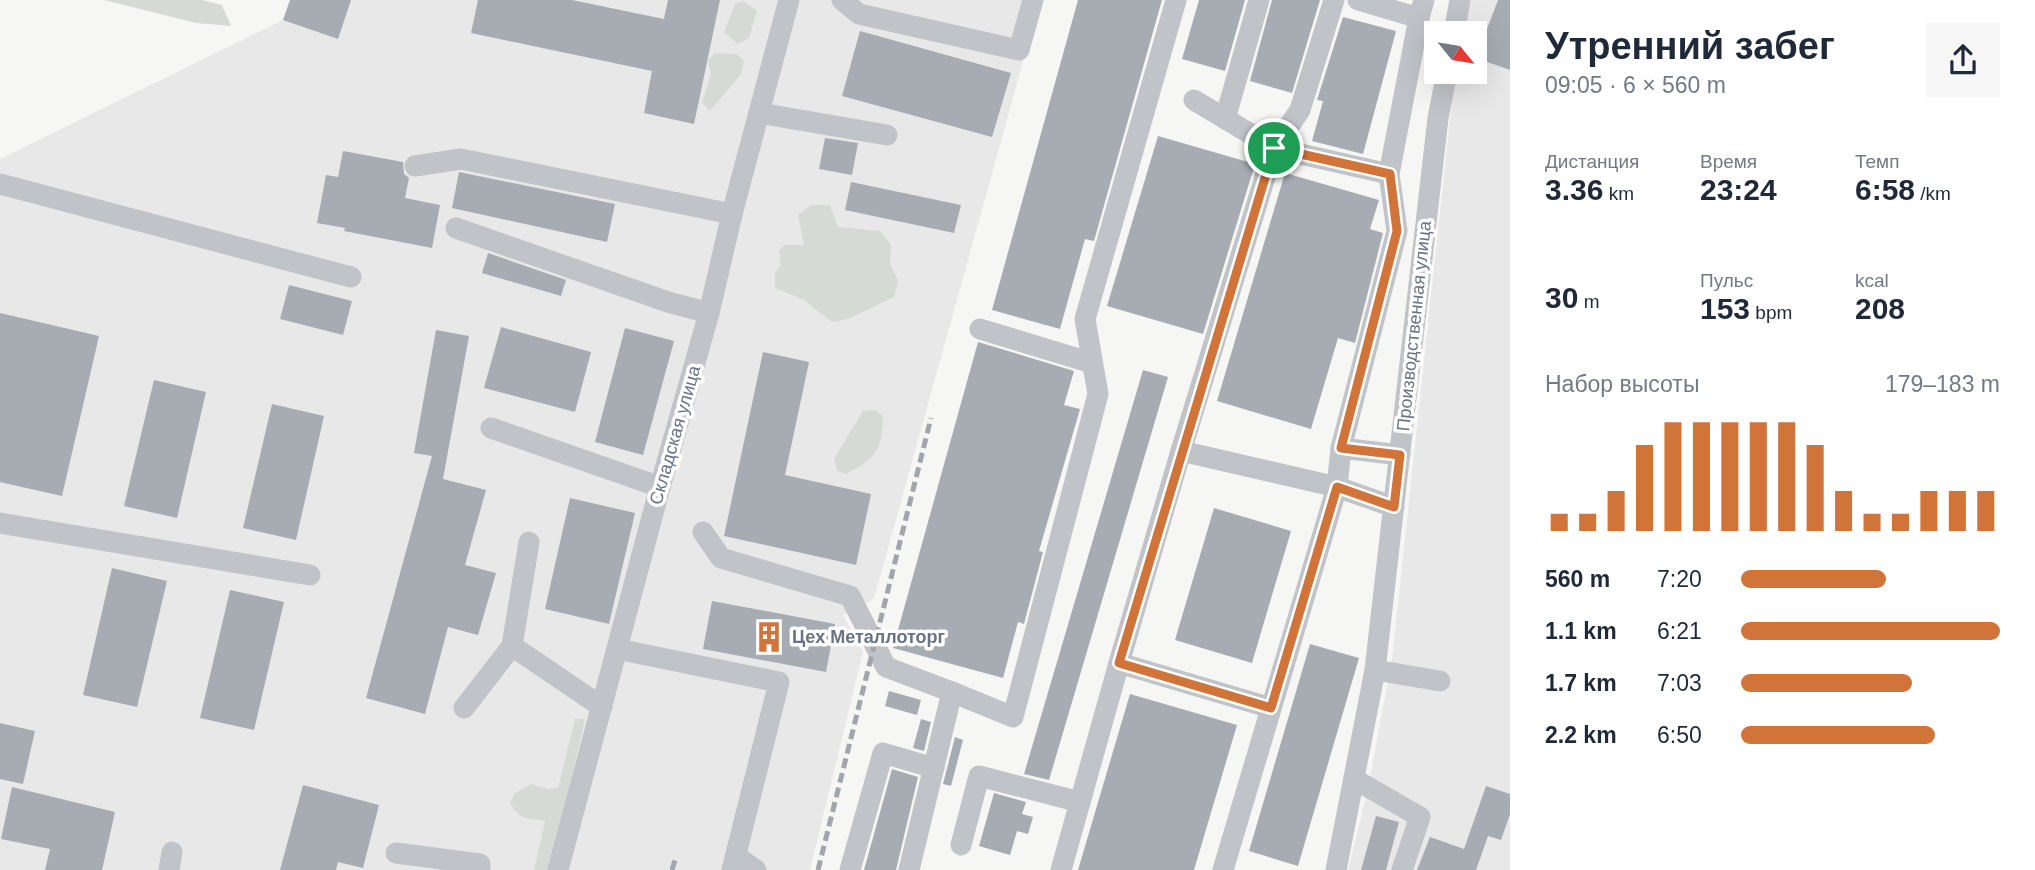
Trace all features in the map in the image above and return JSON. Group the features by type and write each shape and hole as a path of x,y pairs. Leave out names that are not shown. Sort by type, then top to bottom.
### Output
{"street":[{"name":"Складская улица","path":"558,870 709,313 732,214 789,0"},
{"path":"842,0 859,14 1019,50 1033,0"},
{"path":"703,532 721,558 850,596 886,667 1013,717 1098,394 1085,319 1176,0"},
{"path":"1225,119 1259,0"},
{"path":"1061,870 1181,451 1274,148 1300,110 1334,0"},
{"path":"1226,869 1337,487 1341,448 1397,231 1390,174 1422,9 1358,0"},
{"path":"1456,21 1460,0"},
{"name":"Производственная улица","path":"1336,870 1375,670 1438,118 1445,84"},
{"path":"1195,100 1274,148 1390,174"},
{"path":"759,113 887,135"},
{"path":"415,166 461,159 732,214"},
{"path":"0,184 351,277"},
{"path":"456,228 668,302 709,313"},
{"path":"980,329 1092,363"},
{"path":"491,428 660,487"},
{"path":"1341,448 1400,455"},
{"path":"1181,451 1337,487 1394,507"},
{"path":"0,523 310,575"},
{"path":"464,708 512,646 529,542"},
{"path":"512,646 602,707"},
{"path":"617,649 779,682 734,863 756,870"},
{"path":"1119,663 1271,708"},
{"path":"1375,670 1440,681"},
{"path":"909,870 952,692"},
{"path":"849,870 883,753 934,768"},
{"path":"961,845 979,776 1080,802"},
{"path":"1354,779 1420,817 1402,870"},
{"path":"396,853 480,864 480,870"}],"shaded area":[{"path":"104,0 202,0 222,5 231,26 196,23"},
{"path":"290,0 1040,0 874,599 843,615 863,652 810,870 0,870 0,159 283,20"},
{"path":"1470,0 1510,0 1510,870 1348,870 1367,793 1392,660 1454,84 1488,84 1488,21 1463,21"},
{"path":"743,1 757,11 749,38 738,44 724,32 735,4"},
{"path":"715,53 737,54 744,61 741,74 710,111 702,103 711,74 708,60"},
{"path":"811,205 830,205 838,227 880,231 891,245 890,263 898,281 894,297 848,319 832,322 804,300 775,288 775,273 781,265 779,250 785,245 804,245 798,215"},
{"path":"875,410 883,416 879,446 871,458 846,474 837,471 834,459 863,411"},
{"path":"575,719 585,719 551,870 534,870 545,821 520,815 510,802 515,793 531,784 548,789 558,788"}],"building":[{"path":"290,0 351,0 338,39 283,20"},
{"path":"478,0 572,0 664,19 668,0 720,0 694,124 644,113 652,71 471,33"},
{"path":"1078,0 1162,0 1094,241 1085,239 1060,329 992,310"},
{"path":"1199,0 1245,0 1225,71 1182,59"},
{"path":"1272,0 1320,0 1292,93 1250,81"},
{"path":"1498,0 1510,0 1510,70 1488,62 1488,26"},
{"path":"1343,17 1396,31 1363,154 1312,141 1323,101 1317,100"},
{"path":"860,31 1011,73 992,137 842,96"},
{"path":"1158,136 1255,164 1203,334 1107,306"},
{"path":"825,138 858,143 852,175 819,169"},
{"path":"343,151 403,162 404,174 409,178 405,198 440,205 432,248 317,223 326,175 338,177"},
{"path":"459,172 615,204 607,242 452,208"},
{"path":"1285,173 1379,200 1370,229 1383,233 1355,343 1338,338 1311,429 1217,401"},
{"path":"851,182 961,205 954,233 845,210"},
{"path":"488,253 566,280 561,296 482,273"},
{"path":"289,285 352,301 343,335 280,319"},
{"path":"0,313 99,336 62,496 0,482"},
{"path":"501,327 591,352 575,412 484,388"},
{"path":"625,328 674,341 643,455 595,442"},
{"path":"436,330 469,336 443,479 486,490 465,565 496,573 478,635 448,627 425,714 366,698 432,456 414,453"},
{"path":"978,342 1074,371 1064,405 1080,409 1039,551 1043,552 1024,624 1018,622 1003,678 893,648"},
{"path":"763,352 809,362 785,475 871,494 856,565 724,536"},
{"path":"1143,370 1168,377 1049,780 1024,774"},
{"path":"154,380 206,392 177,518 124,506"},
{"path":"272,404 324,416 296,540 243,528"},
{"path":"570,498 635,513 609,624 545,609"},
{"path":"1214,508 1291,531 1252,663 1175,640"},
{"path":"112,568 167,581 137,707 83,695"},
{"path":"230,590 284,602 254,730 200,718"},
{"name":"Цех Металлоторг","path":"712,601 835,624 826,672 703,649"},
{"path":"1310,644 1359,658 1298,866 1249,851"},
{"path":"889,691 921,700 917,715 885,706"},
{"path":"1130,694 1237,725 1194,870 1078,870"},
{"path":"921,719 931,722 924,751 913,748"},
{"path":"0,723 35,731 23,784 0,779"},
{"path":"955,737 963,740 951,786 943,784"},
{"path":"892,769 918,777 896,870 864,870"},
{"path":"303,785 379,805 363,868 338,862 336,870 280,870"},
{"path":"1486,786 1510,794 1510,814 1501,840 1488,836 1476,870 1417,870 1430,837 1464,849"},
{"path":"12,787 115,812 102,870 45,870 50,849 1,839"},
{"path":"994,793 1026,802 1022,814 1033,817 1028,834 1017,831 1010,855 979,846"},
{"path":"1376,816 1399,822 1386,870 1361,870"}],"railway":[{"path":"818,870 931,418"},
{"path":"672,870 675,860"}],"place":[{"name":"Цех Металлоторг","path":"769,637"}],"route":[{"path":"1274,148 1390,174 1397,231 1341,448 1400,455 1394,507 1337,487 1271,708 1119,663 1274,148"}]}
